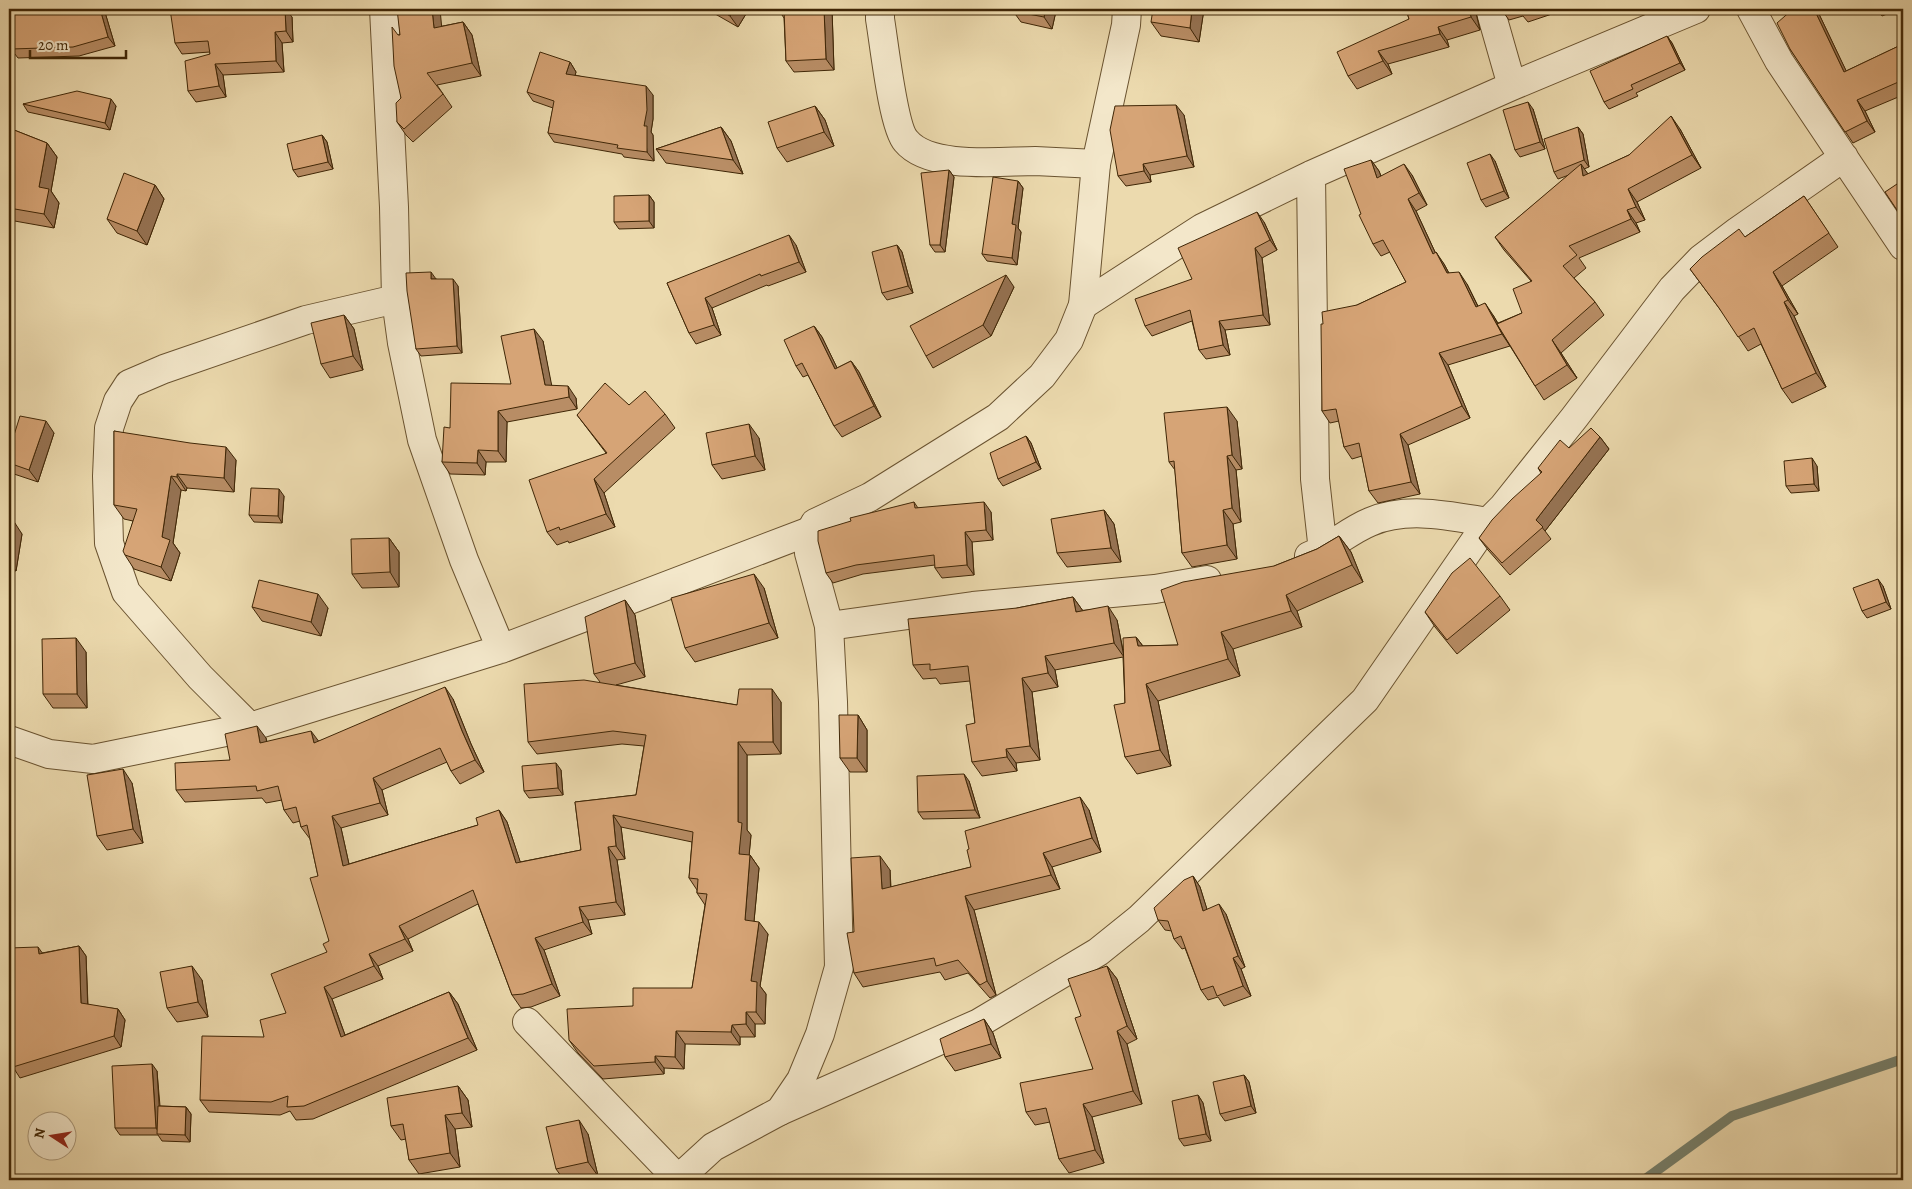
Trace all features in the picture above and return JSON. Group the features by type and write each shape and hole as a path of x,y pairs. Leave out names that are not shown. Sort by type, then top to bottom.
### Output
{"street":[{"path":"384,9 394,197 396,299 402,343 422,440 464,560 501,649"},
{"path":"880,9 898,124 906,141 918,150 937,158 985,164 1033,161 1096,164"},
{"path":"780,1111 801,1080 820,1034 830,1005 839,967 833,702 829,626 809,553 810,531 815,523 870,497 998,417 1042,376 1069,340 1083,305 1096,164 1126,25 1127,9"},
{"path":"1490,9 1512,86"},
{"path":"1083,305 1202,228 1311,175 1512,86 1696,9"},
{"path":"1751,9 1779,61 1903,246"},
{"path":"527,1022 678,1180 713,1147 780,1111 980,1023 1098,952 1132,924 1365,700 1488,522 1503,507 1568,425 1672,289 1701,259 1844,157"},
{"path":"1311,175 1315,480 1323,551"},
{"path":"250,727 200,678 126,592 109,543 107,476 109,428 118,401 129,384 164,369 306,320 396,299"},
{"path":"1282,566 1323,551 1369,522 1391,515 1416,513 1454,516 1488,522"},
{"path":"9,740 49,754 93,759 250,727 501,649 810,531"},
{"path":"829,626 973,606 1155,589 1228,576"}],"building":[{"path":"9,9 100,9 108,37 73,47 11,49"},
{"path":"170,9 285,9 286,31 275,32 276,61 215,64 219,86 188,91 185,61 210,54 208,41 175,43"},
{"path":"397,9 432,9 434,28 463,22 472,63 427,73 443,94 404,129 397,122 396,103 401,98 394,66 392,27 400,35"},
{"path":"718,9 734,9 730,16"},
{"path":"784,9 824,9 826,59 786,61"},
{"path":"1014,9 1046,9 1044,17 1013,11"},
{"path":"1153,9 1192,9 1190,28 1151,22"},
{"path":"1406,9 1469,9 1471,17 1438,27 1440,34 1378,51 1383,61 1348,76 1337,52 1409,19"},
{"path":"1793,9 1814,9 1844,72 1903,44 1903,80 1857,100 1867,121 1845,132 1790,49 1777,23"},
{"path":"1897,9 1903,9 1903,27"},
{"path":"1667,36 1680,63 1631,85 1633,89 1604,102 1590,71"},
{"path":"540,52 570,62 566,74 646,86 647,110 644,126 647,126 647,152 617,148 618,145 548,133 554,101 527,92"},
{"path":"77,91 111,99 105,123 23,104"},
{"path":"1528,102 1540,142 1515,150 1503,110"},
{"path":"1176,105 1187,156 1143,164 1144,171 1118,176 1110,130 1115,106"},
{"path":"815,106 824,132 777,148 768,122"},
{"path":"1671,116 1692,155 1628,189 1636,207 1627,210 1631,219 1569,246 1577,255 1563,266 1595,302 1552,340 1567,365 1535,386 1497,324 1522,313 1513,289 1532,281 1495,237 1581,164 1583,176 1629,155"},
{"path":"721,127 733,160 656,149"},
{"path":"1578,127 1584,160 1554,172 1544,139"},
{"path":"9,128 47,143 39,187 49,189 44,214 9,208"},
{"path":"322,135 328,162 293,170 287,144"},
{"path":"1490,154 1504,191 1481,200 1467,163"},
{"path":"1371,160 1377,178 1404,164 1419,193 1408,199 1433,254 1436,252 1447,273 1459,272 1476,307 1485,303 1502,334 1439,353 1462,406 1400,434 1411,482 1369,491 1359,443 1344,447 1336,409 1322,411 1321,324 1323,324 1322,312 1357,305 1406,282 1383,240 1373,244 1359,215 1361,214 1344,169"},
{"path":"949,170 940,245 930,245 921,173"},
{"path":"124,173 155,185 137,231 107,219"},
{"path":"993,177 1018,181 1012,224 1016,225 1012,258 982,254"},
{"path":"1903,180 1903,219 1885,192"},
{"path":"649,195 649,221 614,222 614,196"},
{"path":"1804,196 1829,233 1773,272 1788,300 1784,302 1816,373 1782,389 1754,328 1738,337 1690,269 1702,257 1739,229 1745,237"},
{"path":"1257,212 1270,240 1255,248 1263,315 1219,321 1223,345 1199,350 1190,310 1145,326 1135,299 1192,279 1178,248"},
{"path":"789,235 799,262 761,276 760,274 705,298 714,325 689,333 667,283"},
{"path":"897,245 908,286 882,293 872,252"},
{"path":"431,272 431,279 453,279 457,346 416,349 406,273"},
{"path":"1006,275 983,325 926,356 910,326"},
{"path":"344,315 353,356 321,364 311,323"},
{"path":"814,326 835,369 851,361 874,406 834,426 802,363 796,366 784,340"},
{"path":"534,329 545,385 568,386 569,397 498,411 498,451 478,450 477,463 442,462 444,427 450,428 451,383 511,384 501,336"},
{"path":"605,383 629,405 645,391 665,414 594,479 606,514 560,530 559,527 547,532 529,480 607,453 577,415"},
{"path":"1227,407 1232,455 1227,456 1232,508 1223,510 1227,545 1182,553 1174,461 1169,462 1164,413"},
{"path":"20,416 46,421 29,470 9,463 9,451"},
{"path":"749,424 755,456 712,465 706,433"},
{"path":"1591,428 1600,437 1536,520 1543,527 1502,563 1479,538 1492,520 1512,499 1542,472 1538,468 1560,440 1569,448"},
{"path":"114,431 226,447 224,478 177,474 177,477 171,476 162,537 170,540 161,567 125,555 123,551 137,509 114,505"},
{"path":"1026,436 1036,462 998,479 990,453"},
{"path":"1812,458 1814,484 1786,486 1784,461"},
{"path":"251,488 279,489 278,516 249,515"},
{"path":"914,502 915,508 984,502 986,530 965,532 967,565 935,568 934,555 856,565 826,573 818,541 818,531 851,521 850,518"},
{"path":"1104,510 1111,548 1057,553 1051,519"},
{"path":"9,519 13,520 9,540"},
{"path":"1339,536 1352,565 1286,595 1291,611 1221,632 1228,659 1146,684 1160,750 1125,757 1114,705 1125,703 1123,638 1136,637 1138,646 1178,645 1161,590 1183,582 1274,566 1317,549"},
{"path":"389,538 390,572 352,574 351,539"},
{"path":"1470,558 1500,596 1447,640 1425,612 1452,573"},
{"path":"754,574 769,623 685,648 671,598"},
{"path":"1878,579 1886,602 1862,611 1853,588"},
{"path":"259,580 318,594 311,622 252,607"},
{"path":"1073,597 1076,612 1108,606 1114,643 1045,656 1048,673 1022,678 1030,746 1006,749 1007,757 972,762 966,725 975,723 968,666 930,670 930,664 913,665 908,619 1017,608"},
{"path":"625,600 635,663 594,674 585,617"},
{"path":"76,638 77,694 43,694 42,639"},
{"path":"584,680 737,705 739,689 772,689 773,742 738,742 738,822 742,823 739,854 750,855 745,920 759,922 751,981 757,982 756,1012 746,1012 746,1024 732,1025 731,1032 676,1031 675,1057 655,1056 655,1062 594,1066 569,1040 567,1009 633,1006 633,988 692,988 707,894 697,893 698,879 689,878 693,832 613,815 616,846 608,847 616,902 579,907 583,922 535,938 552,984 523,994 512,995 473,890 399,926 405,939 369,954 374,966 324,987 341,1037 449,992 468,1038 304,1106 287,1107 288,1096 271,1102 200,1100 202,1036 264,1037 260,1020 286,1013 271,974 327,952 323,944 329,941 310,878 318,876 307,825 301,827 296,807 284,810 278,786 257,791 256,786 176,790 175,763 230,760 225,734 257,726 260,743 311,731 314,743 445,687 475,760 451,771 440,748 373,778 380,803 332,816 343,866 478,825 476,818 499,810 516,863 581,850 575,802 636,795 646,735 613,731 528,742 524,684"},
{"path":"839,715 858,715 857,758 840,758"},
{"path":"556,763 558,788 524,791 522,766"},
{"path":"123,769 133,829 97,836 87,775"},
{"path":"964,774 975,810 918,812 917,776"},
{"path":"1080,797 1092,838 1043,853 1051,875 965,896 987,981 980,985 958,960 936,966 934,958 854,973 847,933 854,932 851,858 880,856 882,889 971,867 965,831"},
{"path":"1193,876 1203,911 1219,904 1238,956 1233,958 1243,986 1217,996 1213,986 1201,990 1181,936 1174,939 1168,921 1158,920 1154,908 1184,880"},
{"path":"79,946 81,1003 118,1009 114,1036 13,1067 9,1029 9,948 38,947 39,954"},
{"path":"192,966 198,1002 167,1008 160,972"},
{"path":"1107,966 1127,1026 1117,1031 1133,1091 1083,1104 1095,1150 1059,1159 1046,1108 1026,1112 1020,1083 1093,1069 1075,1018 1081,1016 1068,979"},
{"path":"984,1019 991,1044 945,1057 940,1039"},
{"path":"152,1064 156,1128 115,1128 112,1066"},
{"path":"1244,1075 1251,1106 1220,1114 1213,1082"},
{"path":"458,1086 462,1113 445,1115 450,1153 409,1160 403,1124 391,1126 387,1098"},
{"path":"1198,1095 1206,1134 1179,1139 1172,1101"},
{"path":"158,1106 186,1107 185,1135 157,1134"},
{"path":"579,1120 588,1162 556,1169 546,1127"}],"waterway":[{"path":"1644,1180 1732,1116 1903,1059"}]}
